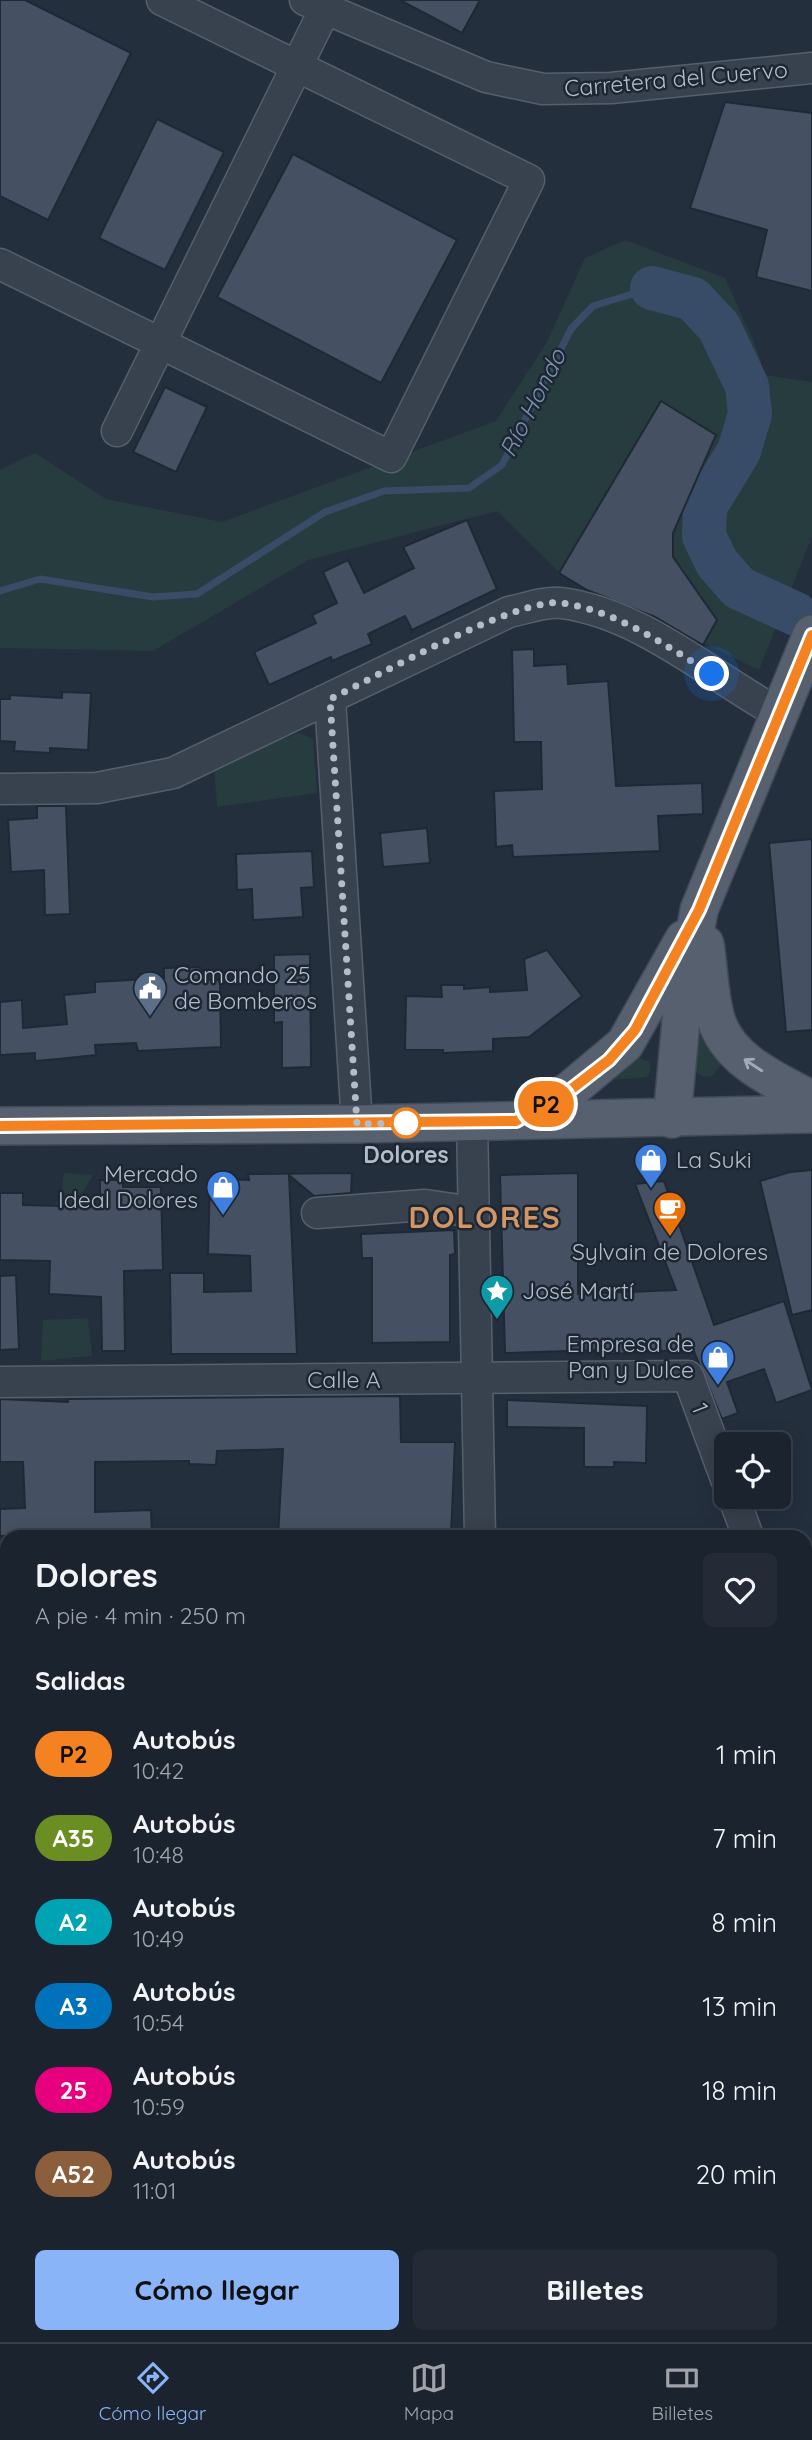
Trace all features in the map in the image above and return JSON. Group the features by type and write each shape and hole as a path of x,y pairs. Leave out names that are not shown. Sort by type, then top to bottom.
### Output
{"main road":[{"path":"516,1121 569,1091 625,1044 699,910 812,634"},
{"path":"699,910 716,1020 727,1042 745,1060 812,1100"},
{"path":"672,1119 682,1009 699,910"},
{"path":"0,1126 357,1124 812,1114"}],"street":[{"path":"0,264 391,457 529,180 162,0"},
{"path":"117,431 297,66 315,5"},
{"name":"Carretera del Cuervo","path":"315,5 486,77 543,89 611,88 812,68"},
{"path":"0,789 97,788 173,773 509,612 560,603 600,614 641,630 780,714"},
{"path":"330,699 357,1124"},
{"path":"472,1122 480,1530"},
{"path":"317,1213 425,1205 474,1212"},
{"name":"Calle A","path":"0,1382 688,1376"},
{"name":"1","path":"688,1376 714,1446"},
{"path":"738,1509 746,1530"}],"green space":[{"path":"625,240 725,278 756,347 765,375 812,382 812,536 759,670 704,643 717,620 673,557 673,533 716,435 662,402 564,577 497,511 308,560 153,651 0,648 0,470 35,453 106,499 222,522 496,421 547,342 585,258"},
{"path":"299,733 313,739 317,793 217,807 214,765"},
{"path":"700,1025 721,1065 711,1077 702,1076 696,1071"},
{"path":"639,1058 649,1061 651,1070 647,1077 613,1080"},
{"path":"64,1173 93,1175 74,1206 53,1206 61,1197"},
{"path":"88,1318 92,1356 41,1361 43,1320"}],"building":[{"path":"0,0 25,0 131,53 48,220 0,196"},
{"path":"400,0 480,0 462,33"},
{"path":"725,102 812,113 812,291 756,277 767,230 690,208"},
{"path":"157,119 224,152 165,270 99,238"},
{"path":"293,154 457,240 381,383 217,297"},
{"path":"165,387 207,407 176,472 133,452"},
{"path":"661,401 716,435 673,533 673,557 717,620 703,645 655,617 587,590 559,573"},
{"path":"467,520 497,589 412,630 405,616 368,634 372,644 332,661 331,657 269,685 254,652 316,623 312,615 337,603 323,572 348,560 364,593 414,568 403,547"},
{"path":"534,649 534,666 567,664 568,684 608,681 616,786 702,783 703,814 658,816 660,851 513,857 512,845 496,847 494,791 542,789 541,742 514,742 512,650"},
{"path":"62,692 91,693 88,750 50,748 50,753 14,751 15,742 0,741 0,699 10,699 10,695 62,698"},
{"path":"37,806 66,806 70,914 45,915 44,870 11,872 8,820 37,818"},
{"path":"427,828 430,863 383,867 380,833"},
{"path":"812,839 812,1030 786,1032 769,843"},
{"path":"312,851 314,887 301,888 303,917 253,920 252,889 237,890 236,854"},
{"path":"547,950 582,996 529,1037 493,1039 493,1051 443,1053 443,1050 405,1050 406,996 442,997 441,985 464,985 464,989 490,987 490,992 527,990 524,959"},
{"path":"310,954 311,1067 282,1068 282,1022 274,1023 274,955"},
{"path":"200,967 201,980 220,980 221,1047 138,1051 136,1043 95,1045 96,1055 35,1061 35,1053 0,1055 0,1002 22,1000 23,1028 67,1024 64,995 95,992 95,982 164,978 164,968"},
{"path":"812,1170 812,1310 792,1315 760,1181 790,1172"},
{"path":"352,1173 351,1193 314,1196 289,1175 297,1354 171,1354 170,1273 204,1273 204,1292 251,1291 250,1256 208,1254 210,1179 249,1180 248,1174"},
{"path":"578,1173 578,1294 676,1290 635,1184 664,1181 714,1325 784,1301 812,1390 776,1403 764,1369 727,1382 738,1413 722,1419 693,1349 596,1355 596,1350 505,1353 500,1175"},
{"path":"100,1180 123,1180 123,1187 161,1187 163,1270 124,1271 125,1351 102,1351 101,1297 49,1294 50,1261 0,1260 0,1193 23,1193 23,1205 100,1207"},
{"path":"454,1230 455,1254 450,1255 450,1342 372,1343 372,1258 362,1258 361,1234"},
{"path":"16,1275 19,1349 0,1350 0,1276"},
{"path":"400,1396 401,1442 455,1442 451,1530 278,1530 283,1449 217,1451 216,1465 189,1464 189,1461 95,1462 95,1512 151,1510 152,1530 0,1530 0,1509 25,1508 23,1462 0,1462 0,1399 68,1402 68,1399"},
{"path":"507,1400 647,1406 646,1463 614,1462 614,1467 584,1467 584,1428 507,1427"}],"waterway":[{"name":"Río Hondo","path":"0,591 40,579 153,597 197,594 325,512 384,491 469,488 502,465 571,329 593,306 652,288"},
{"name":"Río Hondo","path":"652,288 693,299 719,327 747,386 750,414 739,451 705,507 704,536 717,563 739,588 796,614"}],"bus line":[{"name":"P2","path":"0,1126 516,1121 569,1091 625,1044 699,910 812,635"}],"place":[{"name":"Comando 25 de Bomberos","path":"150,1018"},
{"name":"Dolores","path":"406,1123"},
{"name":"La Suki","path":"651,1190"},
{"name":"Mercado Ideal Dolores","path":"223,1217"},
{"name":"Sylvain de Dolores","path":"670,1238"},
{"name":"José Martí","path":"497,1321"},
{"name":"Empresa de Pan y Dulce","path":"718,1387"}],"district":[{"name":"DOLORES","path":"485,1218"}],"route":[{"path":"406,1123 357,1124 330,699 509,612 560,603 600,614 641,630 712,674"}]}
